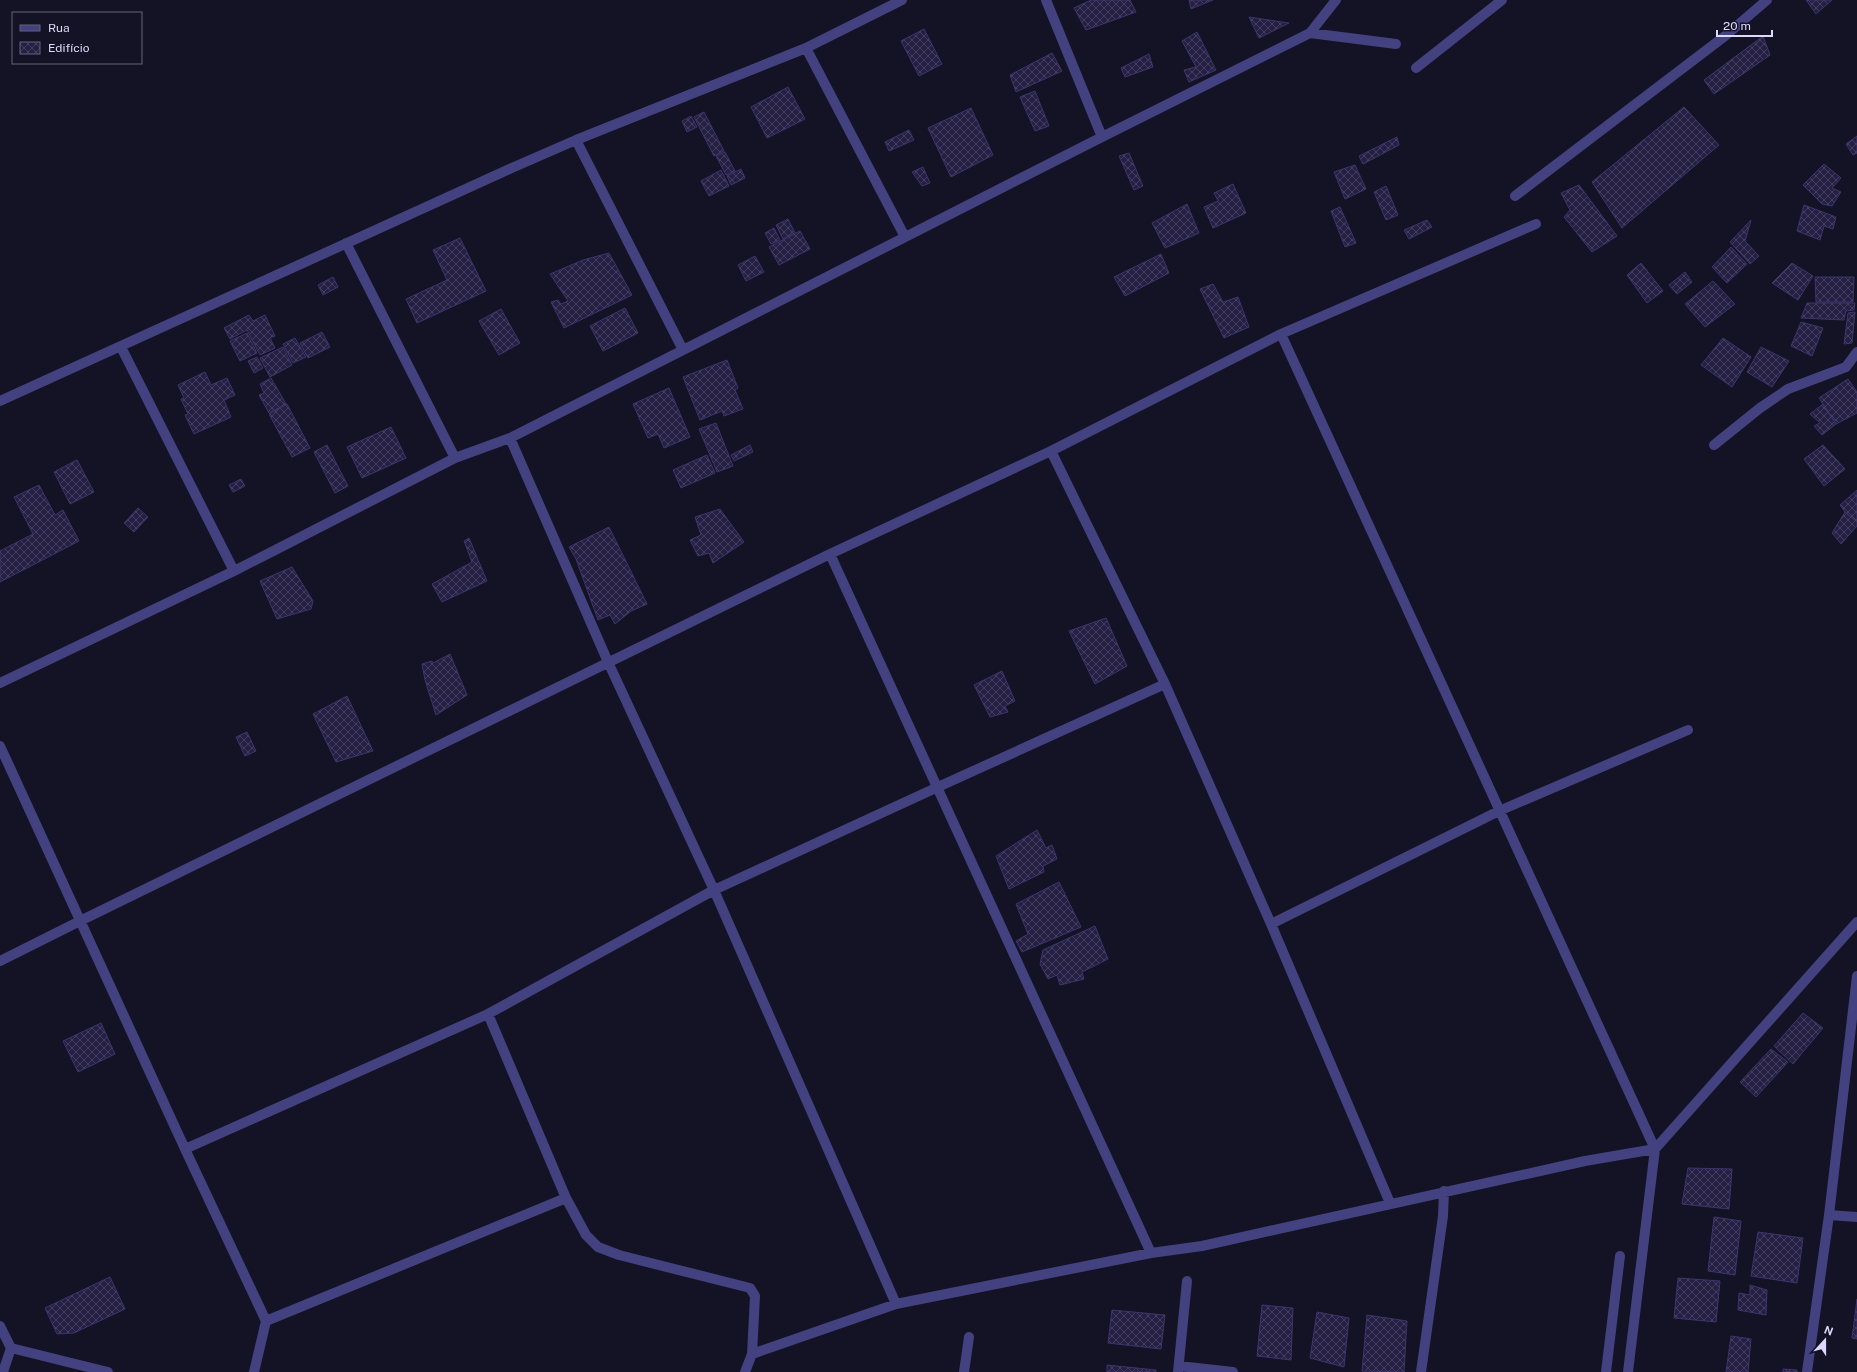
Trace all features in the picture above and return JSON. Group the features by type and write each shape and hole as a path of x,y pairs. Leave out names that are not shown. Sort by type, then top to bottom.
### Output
{"street":[{"path":"0,401 576,140 806,48 902,0"},
{"path":"1046,0 1102,137"},
{"path":"0,683 234,571 455,458 510,438 1102,137 1310,34 1336,0"},
{"path":"1416,68 1502,0"},
{"path":"1515,196 1725,36 1767,0"},
{"path":"1310,34 1396,44"},
{"path":"806,48 905,237"},
{"path":"576,140 683,350"},
{"path":"0,962 80,921 830,554 1051,451 1281,334 1536,224"},
{"path":"346,243 455,458"},
{"path":"1281,334 1655,1149 1628,1372"},
{"path":"121,347 234,571"},
{"path":"1714,445 1760,408 1788,389 1846,367 1857,352"},
{"path":"510,438 608,662 714,890 896,1304"},
{"path":"1051,451 1165,684 1271,924 1390,1203"},
{"path":"830,554 1152,1254"},
{"path":"185,1149 488,1014 714,890 938,786 1165,684"},
{"path":"1271,924 1499,811 1688,730"},
{"path":"0,746 185,1149 266,1321 254,1372"},
{"path":"752,1354 896,1304 1152,1254 1202,1246 1444,1191 1585,1161 1655,1149 1857,922"},
{"path":"1807,1372 1857,976"},
{"path":"488,1014 566,1198 586,1235 598,1247 619,1255 750,1288 755,1296 752,1354 745,1372"},
{"path":"1421,1372 1443,1216 1444,1191"},
{"path":"266,1321 566,1198"},
{"path":"1828,1215 1857,1217"},
{"path":"1606,1372 1620,1256"},
{"path":"1187,1280 1178,1369 1233,1372"},
{"path":"0,1326 11,1348 3,1372"},
{"path":"964,1372 969,1337"},
{"path":"11,1348 108,1372"}],"building":[{"path":"1091,0 1130,0 1136,12 1086,30 1074,8"},
{"path":"1189,0 1213,0 1191,9"},
{"path":"1806,0 1832,0 1816,14"},
{"path":"1249,17 1289,23 1259,38"},
{"path":"924,29 942,64 919,76 901,41"},
{"path":"1197,32 1216,70 1189,82 1184,70 1196,67 1182,41"},
{"path":"1763,36 1770,55 1714,94 1704,80"},
{"path":"1052,53 1062,71 1016,92 1010,75"},
{"path":"1149,54 1153,67 1125,77 1121,68"},
{"path":"788,87 805,119 767,138 751,107"},
{"path":"1035,91 1049,126 1035,131 1020,97"},
{"path":"1684,107 1719,145 1622,228 1592,182"},
{"path":"971,108 993,155 951,177 928,128"},
{"path":"704,112 724,151 714,156 694,117"},
{"path":"691,116 697,127 687,132 682,121"},
{"path":"909,130 914,140 889,151 885,142"},
{"path":"1857,136 1857,153 1853,155 1846,144"},
{"path":"1397,137 1399,145 1363,164 1359,156"},
{"path":"725,152 735,171 726,175 716,156"},
{"path":"1129,153 1143,186 1134,190 1119,156"},
{"path":"1824,164 1841,178 1832,188 1841,192 1832,206 1822,204 1803,185"},
{"path":"1355,165 1366,189 1345,199 1334,172"},
{"path":"923,167 930,183 922,186 912,172"},
{"path":"741,169 745,178 731,185 727,176"},
{"path":"721,170 729,186 709,196 701,181"},
{"path":"1233,184 1246,213 1213,228 1204,207 1218,201 1214,193"},
{"path":"1579,185 1617,236 1592,252 1564,217 1570,210 1561,193"},
{"path":"1386,186 1398,215 1386,220 1374,192"},
{"path":"1187,204 1199,233 1165,248 1152,223"},
{"path":"1804,205 1836,217 1833,229 1824,226 1820,240 1797,231"},
{"path":"1340,207 1356,243 1345,247 1331,211"},
{"path":"788,219 795,233 783,239 776,225"},
{"path":"1427,220 1432,227 1409,239 1404,230"},
{"path":"1751,220 1745,241 1759,256 1750,264 1730,242"},
{"path":"774,228 780,240 771,244 765,233"},
{"path":"800,231 810,249 779,265 769,247"},
{"path":"460,238 486,291 417,323 406,299 447,280 433,250"},
{"path":"1731,247 1747,264 1727,283 1712,267"},
{"path":"609,253 632,295 564,328 551,302 558,300 561,304 568,301 550,274 583,260"},
{"path":"1161,254 1169,273 1125,296 1114,277"},
{"path":"755,256 764,272 746,281 738,265"},
{"path":"1641,263 1663,291 1647,303 1627,275"},
{"path":"1792,263 1813,276 1798,300 1772,283"},
{"path":"1685,272 1692,282 1677,294 1669,285"},
{"path":"333,277 338,287 323,295 318,285"},
{"path":"1815,277 1854,277 1853,302 1816,302"},
{"path":"1713,281 1735,304 1705,327 1685,304"},
{"path":"1213,284 1223,302 1238,297 1249,327 1224,338 1200,289"},
{"path":"1807,303 1855,303 1854,310 1846,311 1844,320 1801,318"},
{"path":"625,308 638,333 603,351 590,326"},
{"path":"501,309 520,343 499,355 479,321"},
{"path":"1855,312 1852,343 1844,344 1848,313"},
{"path":"249,315 253,321 265,315 275,336 270,338 275,348 260,355 247,330 230,339 224,328"},
{"path":"1801,322 1823,328 1812,356 1791,346"},
{"path":"322,332 330,347 308,358 300,343"},
{"path":"247,333 257,353 240,361 230,341"},
{"path":"295,338 306,357 293,363 283,344"},
{"path":"1723,338 1751,357 1732,387 1701,365"},
{"path":"283,347 292,365 270,377 260,358"},
{"path":"1761,347 1789,361 1772,387 1747,372"},
{"path":"257,357 263,368 254,373 248,361"},
{"path":"727,360 738,388 735,390 743,409 724,416 722,411 700,420 683,377"},
{"path":"205,372 211,385 227,378 235,395 224,400 231,417 194,434 185,415 188,414 181,399 184,398 178,385"},
{"path":"271,378 286,404 269,413 259,395 264,393 260,384"},
{"path":"1848,379 1857,392 1857,413 1836,424 1819,398"},
{"path":"669,388 690,437 664,448 658,434 648,438 633,404"},
{"path":"287,404 310,448 292,457 269,414"},
{"path":"1823,404 1836,424 1822,435 1814,426 1820,423 1810,414"},
{"path":"716,423 733,466 717,472 699,429"},
{"path":"391,427 406,458 362,478 347,447"},
{"path":"327,445 348,486 335,493 314,452"},
{"path":"750,445 753,452 734,461 731,455"},
{"path":"1823,445 1845,469 1824,486 1804,459"},
{"path":"707,455 715,473 681,488 673,470"},
{"path":"77,460 94,492 70,504 54,472"},
{"path":"241,479 245,486 233,492 229,485"},
{"path":"39,485 55,515 63,510 79,541 0,582 0,551 33,534 14,497"},
{"path":"1857,490 1857,522 1845,512 1840,505"},
{"path":"138,508 148,517 134,532 124,523"},
{"path":"720,509 744,542 713,563 709,553 698,556 690,540 701,535 695,517"},
{"path":"1845,512 1857,522 1857,526 1841,544 1832,533"},
{"path":"609,527 647,604 631,611 615,624 610,615 598,620 576,559 569,547"},
{"path":"469,538 487,581 442,602 432,584 472,562 464,541"},
{"path":"292,567 313,601 311,609 277,619 260,581"},
{"path":"1106,618 1127,666 1095,684 1069,631"},
{"path":"450,654 467,695 436,715 425,680 422,664 432,661 433,663"},
{"path":"1002,671 1015,701 1005,706 1008,712 990,717 974,685"},
{"path":"347,696 373,751 336,762 313,714"},
{"path":"247,732 256,751 245,756 236,737"},
{"path":"1037,830 1046,848 1052,845 1057,859 1043,866 1044,872 1009,889 996,856"},
{"path":"1059,882 1081,927 1022,952 1016,941 1028,934 1016,904"},
{"path":"1095,926 1108,959 1082,972 1084,979 1060,985 1057,975 1048,979 1040,964 1043,950"},
{"path":"1803,1013 1823,1028 1793,1064 1774,1046"},
{"path":"101,1023 115,1054 78,1072 63,1041"},
{"path":"1771,1049 1788,1062 1756,1097 1740,1082"},
{"path":"1688,1168 1732,1169 1729,1209 1682,1204"},
{"path":"1714,1217 1741,1221 1735,1275 1708,1271"},
{"path":"1758,1232 1803,1238 1797,1283 1751,1276"},
{"path":"110,1277 125,1309 74,1333 57,1334 45,1308"},
{"path":"1678,1278 1720,1281 1716,1322 1674,1318"},
{"path":"1750,1285 1767,1290 1766,1315 1738,1310 1739,1293 1750,1295"},
{"path":"1857,1299 1857,1339 1852,1338"},
{"path":"1262,1305 1293,1308 1291,1360 1257,1356"},
{"path":"1112,1310 1165,1315 1161,1349 1108,1343"},
{"path":"1317,1312 1349,1318 1344,1367 1310,1358"},
{"path":"1367,1315 1407,1321 1404,1372 1362,1371"},
{"path":"1731,1336 1751,1339 1748,1372 1726,1372"},
{"path":"1107,1365 1156,1370 1156,1372 1107,1372"},
{"path":"1783,1369 1797,1370 1797,1372 1783,1372"}]}
